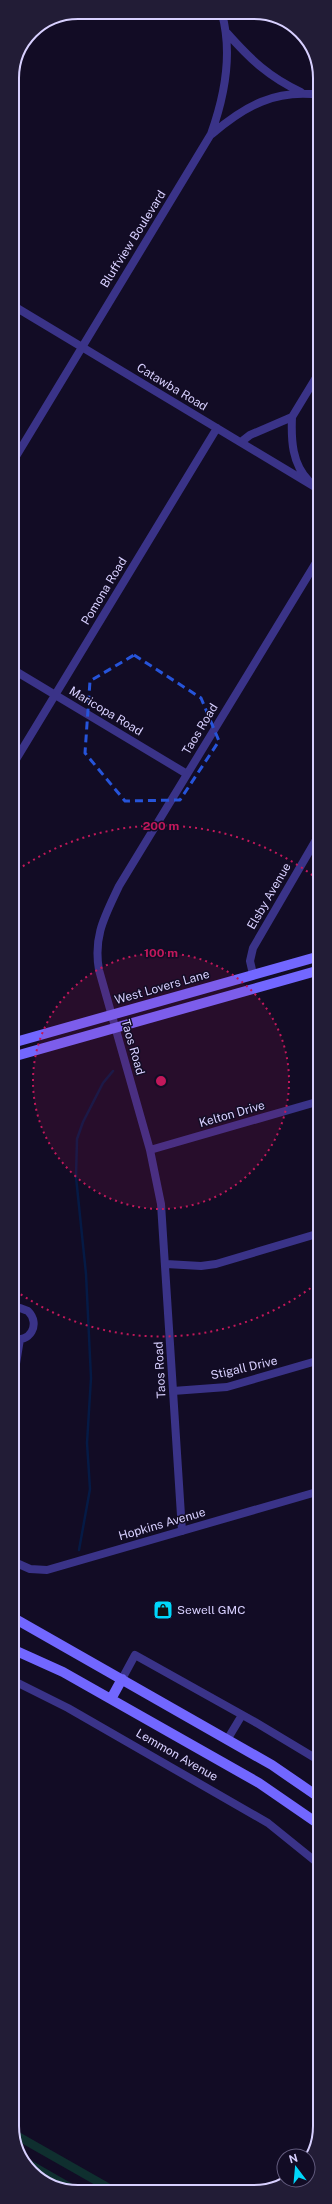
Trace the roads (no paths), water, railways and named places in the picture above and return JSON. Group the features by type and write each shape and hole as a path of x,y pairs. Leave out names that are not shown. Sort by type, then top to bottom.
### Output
{"main road":[{"name":"West Lovers Lane","path":"19,1041 313,958"},
{"path":"19,1055 313,972"},
{"path":"253,974 257,988"},
{"path":"19,1622 122,1678 272,1765 313,1793"},
{"name":"Lemmon Avenue","path":"19,1652 40,1660 259,1783 313,1820"},
{"path":"111,1699 122,1678"}],"street":[{"name":"Bluffview Boulevard","path":"19,451 211,134 224,93 227,33 223,19"},
{"path":"227,33 258,66 271,76 302,93"},
{"path":"211,134 247,108 281,95 302,93 313,94"},
{"name":"Catawba Road","path":"19,309 313,486"},
{"path":"313,382 292,417 291,436 297,464 305,477 313,484"},
{"path":"241,442 250,435 292,417"},
{"name":"Pomona Road","path":"19,754 217,428"},
{"name":"Taos Road","path":"182,1531 161,1204 150,1150 111,1015 97,957 100,928 120,886 313,567"},
{"name":"Maricopa Road","path":"19,673 187,774"},
{"name":"Elsby Avenue","path":"253,974 250,961 253,948 313,845"},
{"name":"Kelton Drive","path":"150,1150 313,1104"},
{"path":"166,1264 201,1266 216,1264 313,1235"},
{"path":"19,1309 24,1309 33,1318 33,1330 27,1337 19,1338"},
{"name":"Stigall Drive","path":"173,1391 227,1387 313,1362"},
{"name":"Hopkins Avenue","path":"19,1564 30,1569 47,1570 313,1493"},
{"path":"122,1678 135,1654 313,1757"},
{"name":"Lemmon Avenue","path":"19,1683 68,1708 268,1823 313,1859"},
{"path":"227,1740 242,1715"}],"waterway":[{"path":"79,1550 90,1489 87,1443 91,1378 86,1274 76,1177 77,1139 83,1122 103,1083 113,1071"}],"place":[{"name":"Sewell GMC","path":"163,1610"}]}
